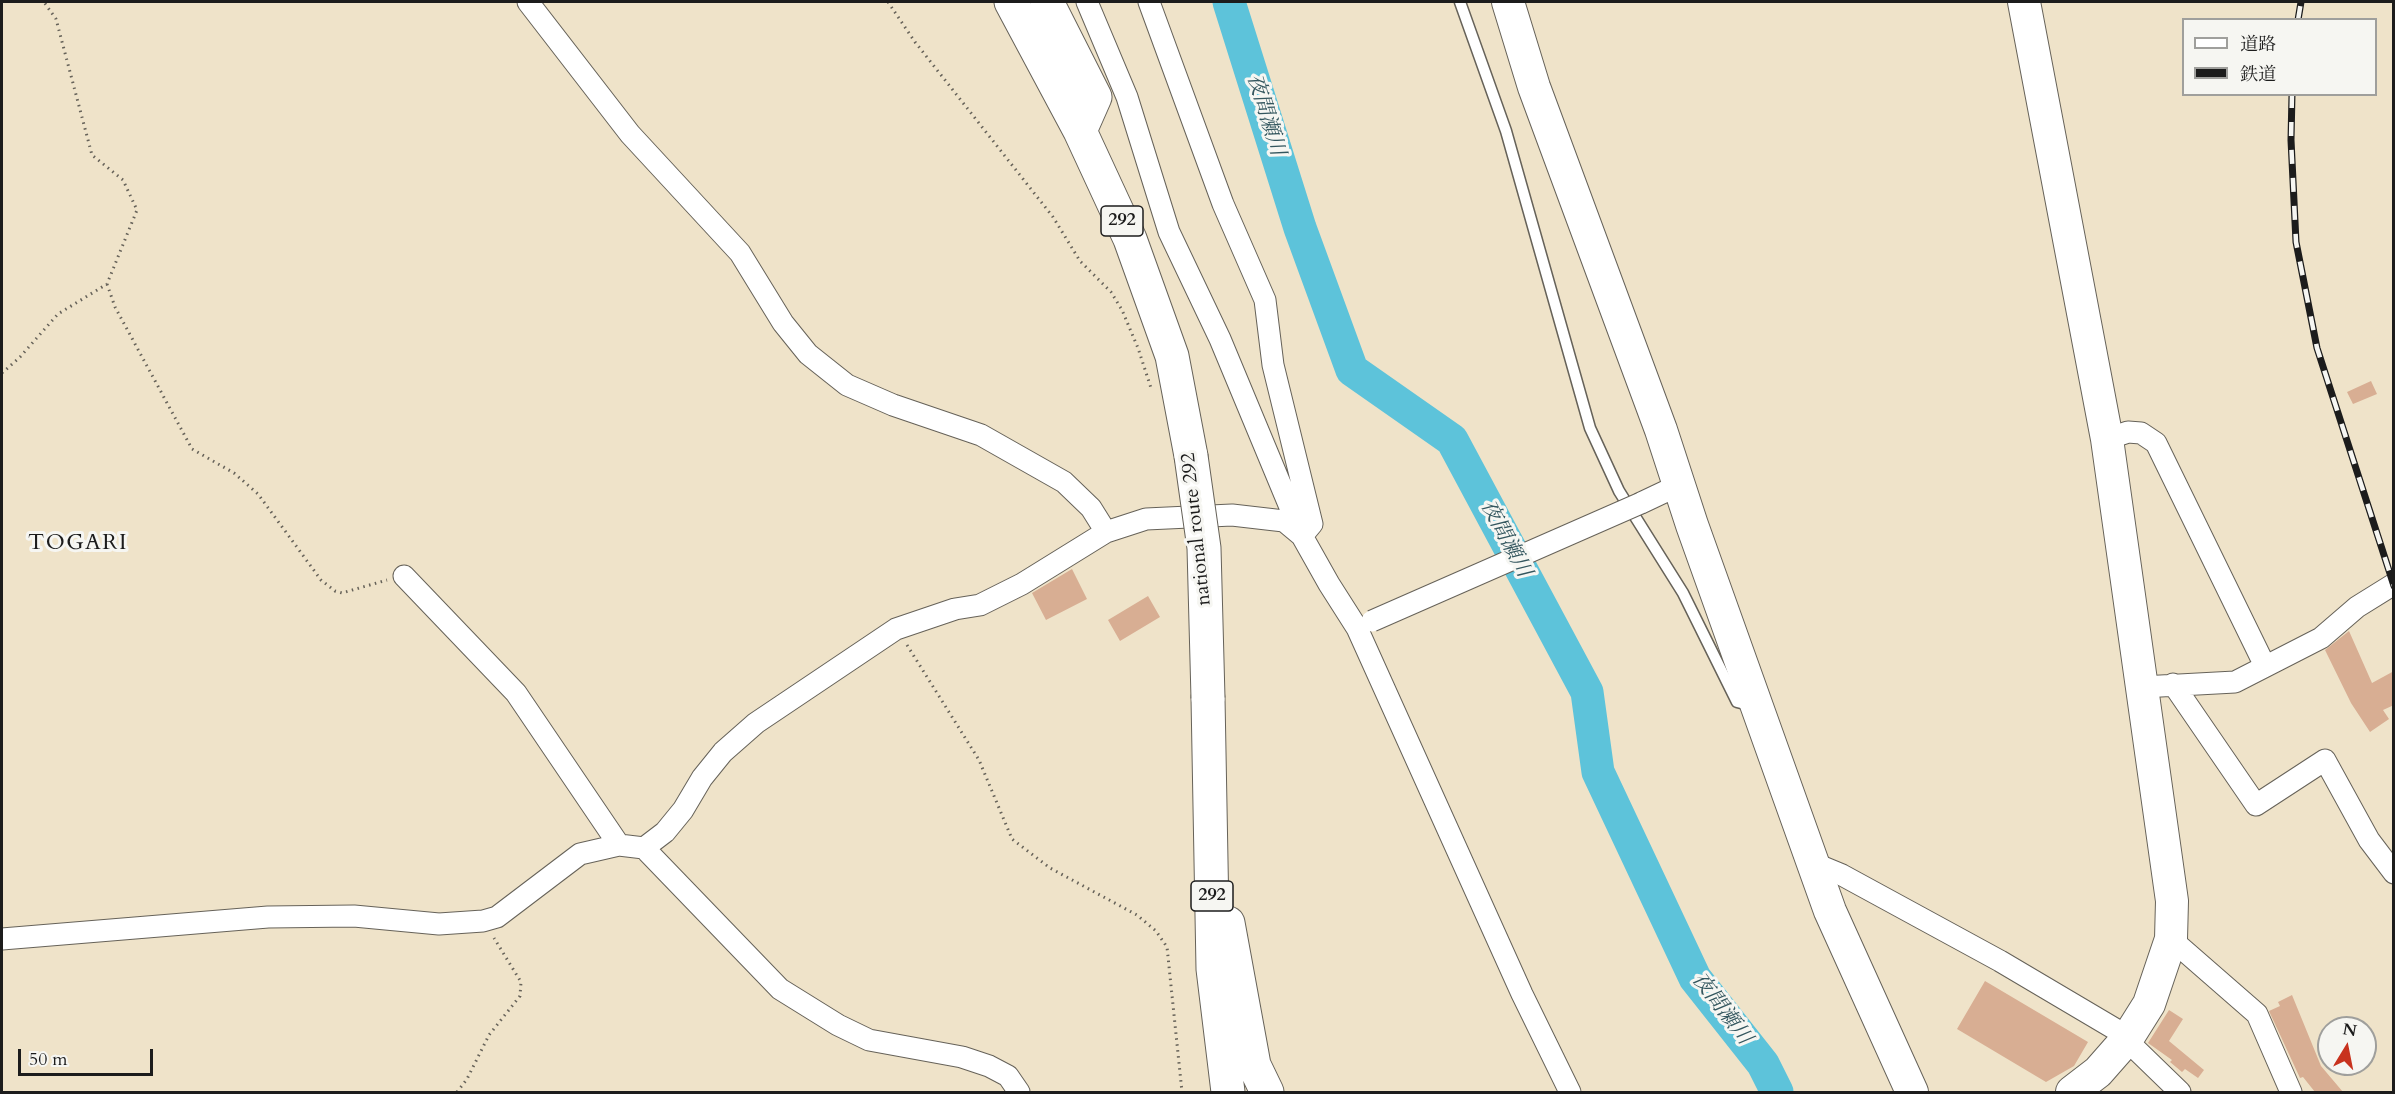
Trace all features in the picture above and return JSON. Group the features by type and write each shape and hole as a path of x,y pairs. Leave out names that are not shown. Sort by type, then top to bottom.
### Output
{"highway":[{"name":"national route 292","path":"1011,2 1080,131 1130,239 1172,356 1191,456 1203,548 1214,969 1228,1092"},
{"path":"1047,2 1095,97 1080,131"},
{"path":"1211,833 1254,1065 1267,1092"}],"street":[{"path":"528,2 630,134 740,253 783,323 808,354 847,385 893,405 981,435 1064,482 1091,508 1106,532"},
{"path":"1087,2 1127,97 1169,232 1220,339 1302,536 1329,584 1364,624 1522,994 1569,1092"},
{"path":"1149,2 1223,204 1265,300 1273,365 1312,524 1302,536"},
{"path":"1508,2 1534,87 1661,430 1756,708 1830,911 1912,1092"},
{"path":"2024,2 2107,439 2172,901 2171,939 2149,1004 2127,1039 2098,1072 2072,1092"},
{"path":"2107,439 2128,432 2141,433 2156,443 2265,666"},
{"path":"1364,624 1679,485"},
{"path":"644,848 665,832 723,752 756,723 896,629 955,609 980,605 1022,584 1106,532 1146,519 1232,515 1284,521 1302,536"},
{"path":"404,576 516,693 619,845"},
{"path":"2142,687 2235,682 2321,638 2358,607 2394,584"},
{"path":"2173,684 2256,805 2325,760 2369,840 2394,873"},
{"path":"2,939 268,917 354,916 439,924 483,921 497,916 580,854 619,845 644,848 780,988 838,1025 869,1040 962,1057 988,1066 1008,1076 1019,1092"},
{"path":"1813,863 1842,875 2000,961 2127,1039 2180,1092"},
{"path":"2171,939 2257,1014 2275,1050 2290,1092"}],"lane":[{"path":"1460,2 1506,131 1590,428 1619,491 1683,593 1737,702 1756,708"}],"path":[{"path":"2,373 20,357 58,314 107,284 137,210 123,180 92,155 56,19 44,2"},
{"path":"888,2 915,42 1053,218 1080,261 1110,292 1122,310 1138,348 1153,398"},
{"path":"107,284 115,307 192,449 234,473 258,494 321,580 335,591 342,592 404,576"},
{"path":"896,629 979,760 1012,839 1050,868 1137,915 1156,931 1167,946 1182,1092"},
{"path":"457,1092 467,1079 489,1035 520,996 521,982 483,921"}],"building":[{"path":"2371,381 2377,394 2353,404 2347,392"},
{"path":"1072,569 1087,599 1046,620 1032,593"},
{"path":"1148,596 1160,617 1120,641 1108,620"},
{"path":"2349,631 2372,683 2394,671 2394,705 2383,710 2389,719 2370,732 2351,703 2325,650"},
{"path":"1985,981 2088,1042 2074,1066 2046,1082 1957,1029"},
{"path":"2292,995 2317,1056 2317,1076 2329,1076 2343,1092 2315,1092 2303,1077 2300,1078 2269,1011 2280,1006 2278,1002"},
{"path":"2169,1010 2183,1019 2169,1041 2204,1070 2198,1078 2185,1069 2182,1072 2170,1062 2172,1060 2148,1043"}],"waterway":[{"name":"夜間瀬川","path":"1229,2 1300,228 1352,370 1452,440 1587,692 1598,772 1695,978 1763,1064 1777,1092"}],"railway":[{"path":"2298,18 2301,2"},
{"path":"2292,96 2291,140 2296,242 2317,348 2394,586"}],"district":[{"name":"TOGARI","path":"78,544"}]}
